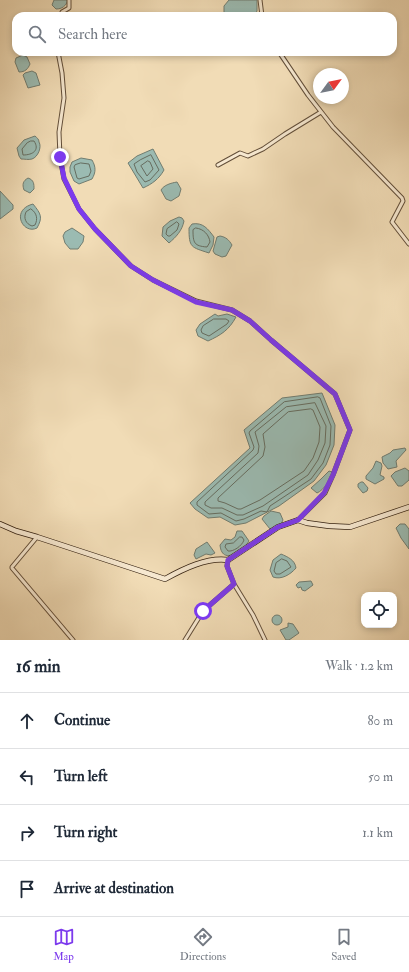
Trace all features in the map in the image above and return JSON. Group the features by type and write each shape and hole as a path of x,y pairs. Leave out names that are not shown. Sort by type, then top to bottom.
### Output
{"street":[{"path":"62,12 69,8 69,0"},
{"path":"260,0 262,12"},
{"path":"0,524 16,531 165,579 182,570 208,561 221,559 228,560 278,527 298,520 324,493 333,475 350,430 335,394 250,321 232,310 196,302 153,280 131,266 95,229 79,209 64,178 60,157 59,132 64,98 59,56"},
{"path":"282,56 333,128 402,198 404,201 392,222 409,244"},
{"path":"218,165 240,153 248,156 263,149 321,112"},
{"path":"298,520 307,524 350,527 409,507"},
{"path":"37,537 12,568 73,640"},
{"path":"228,560 227,566 234,584 253,615 265,640"},
{"path":"185,640 203,611 234,584"}],"water":[{"path":"54,0 68,0 64,7 56,9 52,5"},
{"path":"229,0 257,0 256,12 224,12 224,6"},
{"path":"21,56 27,57 30,64 26,70 19,72 15,62 16,58"},
{"path":"32,71 36,73 40,85 28,88 23,75"},
{"path":"35,136 40,144 38,154 32,159 21,159 17,148 24,140"},
{"path":"153,149 164,170 155,181 143,188 128,163 137,156"},
{"path":"81,158 92,160 95,170 92,179 79,184 74,181 70,172 70,167 72,162"},
{"path":"28,178 33,181 34,185 34,189 30,193 24,190 23,186 23,183"},
{"path":"177,182 181,189 179,196 171,201 166,199 161,190 162,188"},
{"path":"0,191 13,205 13,209 0,219"},
{"path":"33,204 39,213 40,221 37,228 32,229 27,228 24,225 20,216 26,207"},
{"path":"179,217 184,221 182,228 169,243 162,236 163,227 170,221"},
{"path":"192,224 202,225 214,237 213,245 209,253 192,246 189,228"},
{"path":"72,228 84,236 83,242 78,249 70,249 65,243 63,236 65,232"},
{"path":"220,236 227,239 232,245 226,256 222,257 215,254 213,251 217,237"},
{"path":"215,314 218,316 227,314 236,317 224,332 208,341 198,336 196,330 200,324"},
{"path":"322,393 335,425 334,445 326,465 314,481 279,506 246,523 235,525 220,517 208,518 195,509 190,503 250,448 244,430 282,398"},
{"path":"405,448 406,450 396,461 397,467 388,469 383,463 382,457 393,450"},
{"path":"376,461 381,463 382,466 380,475 384,477 384,479 375,484 366,479 366,476 373,468"},
{"path":"405,468 409,471 409,480 402,486 398,486 391,476 395,472"},
{"path":"329,471 332,472 329,481 325,487 317,493 311,488"},
{"path":"363,482 368,488 367,491 363,493 358,487 358,484"},
{"path":"271,511 280,513 283,520 281,524 270,529 262,519"},
{"path":"400,524 405,524 409,529 409,549 396,528"},
{"path":"237,531 242,531 249,541 242,549 233,555 225,555 220,545 225,539 231,540 235,537"},
{"path":"207,542 215,553 211,555 206,554 196,559 194,555 196,549"},
{"path":"281,554 293,561 296,568 285,576 276,578 273,577 270,570 273,560"},
{"path":"311,581 313,585 305,591 302,590 301,587 298,588 296,585 299,582"},
{"path":"277,615 282,620 277,625 272,620"},
{"path":"288,623 293,624 299,633 289,640 286,640 280,630 288,627"}],"route":[{"path":"60,157 64,178 79,209 95,229 131,266 153,280 196,302 232,310 250,321 335,394 350,430 333,475 324,493 298,520 278,527 228,560 227,566 234,584 203,611"}]}
